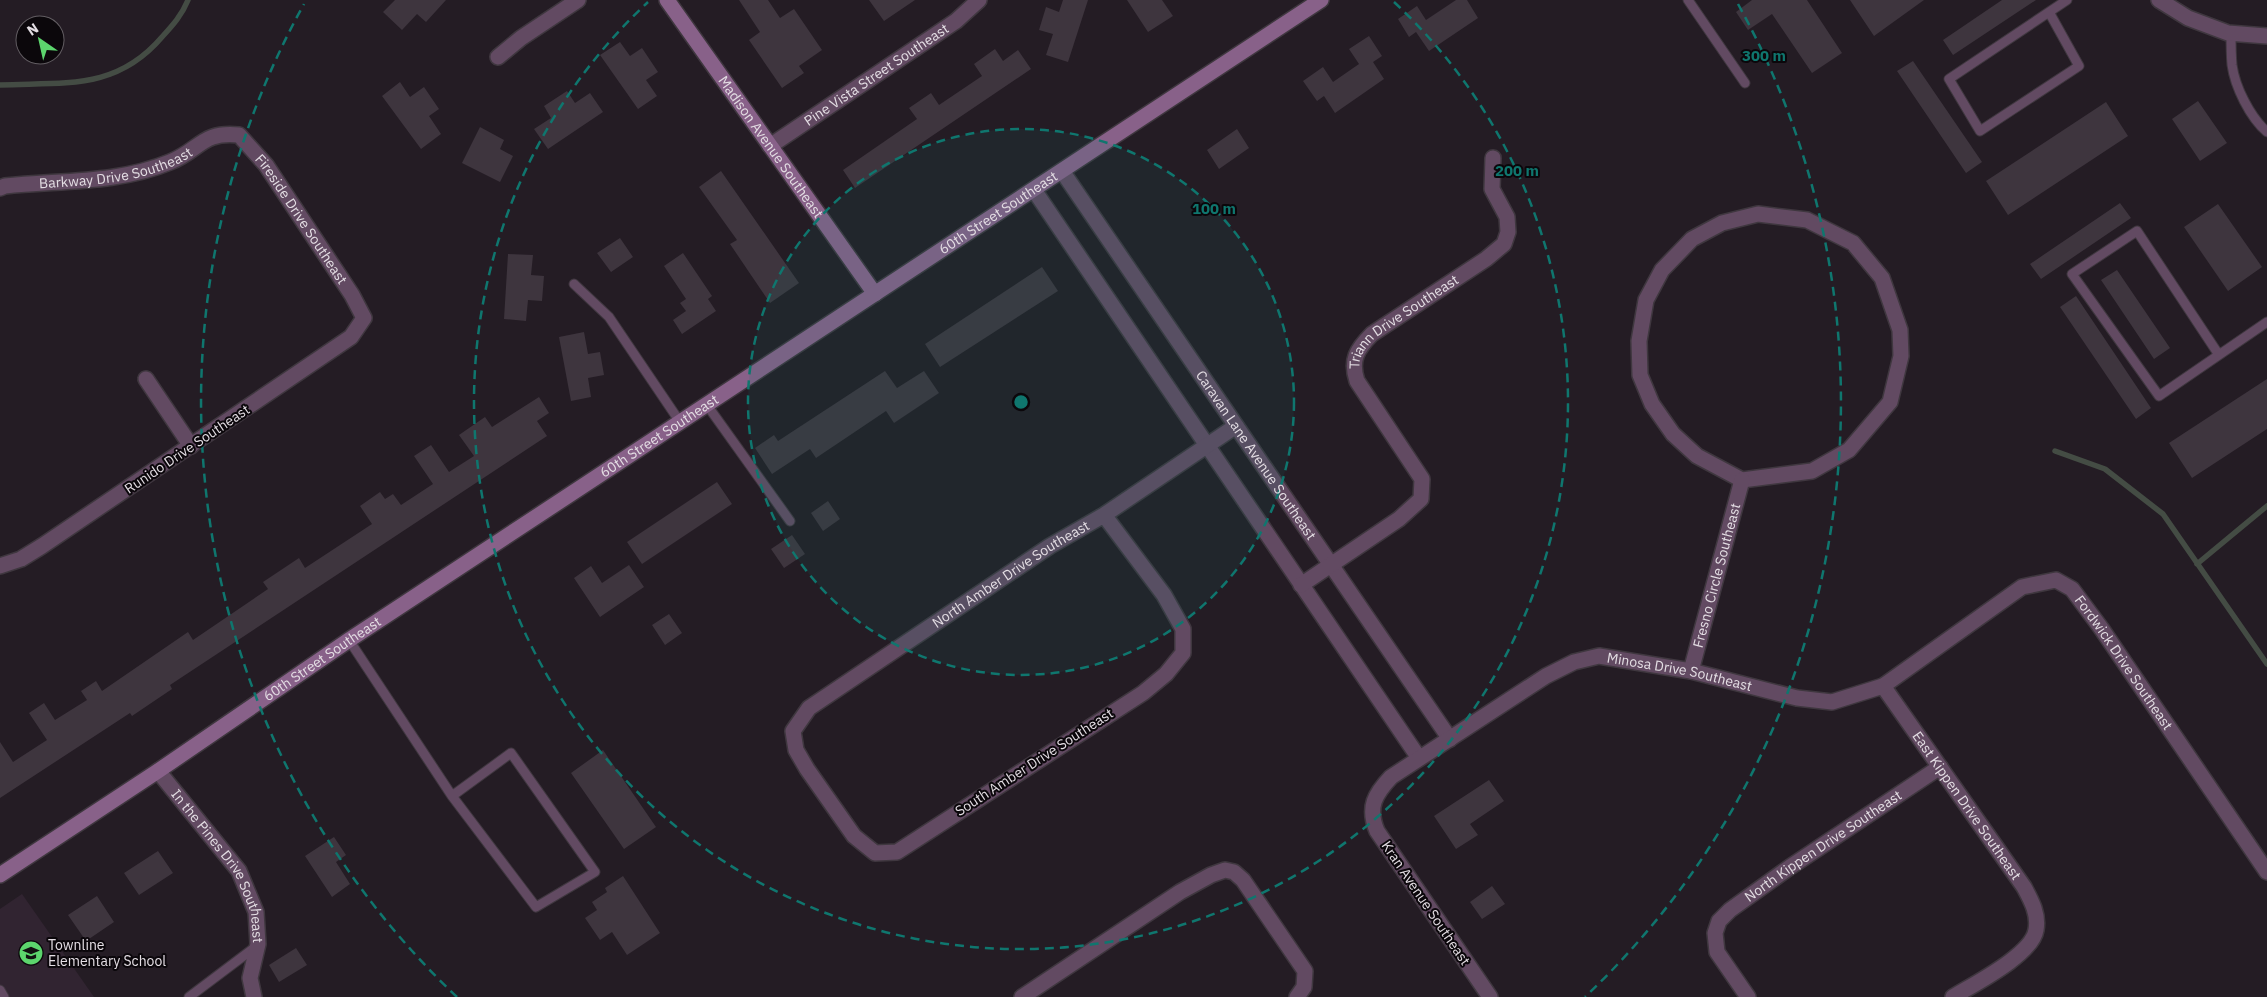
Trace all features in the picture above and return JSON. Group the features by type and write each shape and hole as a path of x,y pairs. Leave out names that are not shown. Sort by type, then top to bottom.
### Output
{"main road":[{"name":"Madison Avenue Southeast","path":"668,0 876,294"},
{"name":"60th Street Southeast","path":"0,875 158,771 349,640 1321,0"}],"street":[{"path":"498,57 521,38 578,0"},
{"name":"Pine Vista Street Southeast","path":"770,146 956,21 979,0"},
{"path":"2159,0 2188,18 2231,33 2267,36"},
{"name":"Barkway Drive Southeast","path":"0,188 40,182 103,180 171,162 210,136 226,134"},
{"name":"Fireside Drive Southeast","path":"226,134 239,135 266,165 352,295 364,318"},
{"name":"Triann Drive Southeast","path":"1301,584 1399,519 1421,498 1422,479 1357,381 1354,369 1355,356 1360,346 1372,334 1486,259 1504,244 1508,232 1507,216 1492,189 1493,158"},
{"name":"Caravan Lane Avenue Southeast","path":"1062,171 1450,738"},
{"path":"1034,190 1419,758"},
{"path":"1758,214 1807,220 1852,243 1882,278 1900,330 1901,356 1898,375 1890,402 1849,450 1812,471 1742,480 1697,456 1672,434 1652,404 1640,376 1639,342 1646,300 1662,270 1692,239 1722,222 1758,214"},
{"name":"Runido Drive Southeast","path":"0,566 21,559 42,546 192,446 351,337 364,318"},
{"path":"146,380 192,446"},
{"name":"North Amber Drive Southeast","path":"875,853 854,836 807,769 796,750 793,731 809,708 889,652 1050,546 1104,514 1236,426"},
{"name":"Fresno Circle Southeast","path":"1692,671 1742,480"},
{"name":"South Amber Drive Southeast","path":"875,853 897,852 1143,693 1166,674 1183,653 1183,629 1164,595 1104,514"},
{"name":"Fordwick Drive Southeast","path":"1883,686 2022,587 2056,580 2065,583 2072,589 2101,628 2267,872"},
{"name":"Minosa Drive Southeast","path":"1373,806 1378,791 1384,784 1419,758 1546,676 1574,662 1599,656 1692,671 1797,698 1832,702 1883,686"},
{"name":"East Kippen Drive Southeast","path":"1883,686 2024,887 2036,910 2036,930 2030,944 2013,958 1953,997"},
{"name":"North Kippen Drive Southeast","path":"1748,997 1717,952 1715,933 1719,921 1730,910 1790,867 1940,767"},
{"name":"In the Pines Drive Southeast","path":"158,771 239,871 256,912 258,944 250,978 254,997"},
{"name":"Kran Avenue Southeast","path":"1373,806 1372,820 1377,831 1490,997"},
{"path":"1022,997 1180,892 1211,875 1225,870 1234,872 1243,880 1305,971 1304,987 1297,997"}],"lane":[{"path":"1688,0 1745,83"},
{"path":"2049,12 2079,66 1980,131 1949,79 2049,12 2067,0"},
{"path":"2231,33 2232,66 2240,92 2261,126 2267,132"},
{"path":"2219,355 2137,231 2072,274 2160,396 2267,322"},
{"path":"574,284 609,317 680,422"},
{"path":"707,405 790,521"},
{"path":"349,640 452,796 536,907 595,872 511,753 452,796"},
{"path":"189,997 258,944"},
{"path":"0,990 4,997"}],"shaded area":[{"name":"Townline Elementary School","path":"22,894 94,997 0,997 0,909"}],"building":[{"path":"395,0 446,0 426,22 417,14 402,30 383,12"},
{"path":"739,0 768,0 780,18 794,9 822,50 799,66 804,73 782,88 749,40 760,32"},
{"path":"869,0 915,0 884,21"},
{"path":"1063,0 1088,0 1068,62 1046,55 1053,34 1039,30 1046,7 1059,12"},
{"path":"1127,0 1162,0 1173,16 1148,32"},
{"path":"1456,0 1467,0 1478,18 1429,51 1416,32 1409,37 1398,19 1417,6 1426,20"},
{"path":"1752,0 1807,0 1842,53 1812,73 1772,14 1748,30 1736,12"},
{"path":"1850,0 1924,0 1874,36"},
{"path":"2002,0 2036,0 1953,55 1943,40"},
{"path":"1369,36 1382,56 1373,62 1384,79 1335,113 1324,96 1317,101 1303,81 1323,67 1333,82 1359,64 1349,49"},
{"path":"620,42 630,56 642,48 658,72 646,80 657,96 638,109 600,55"},
{"path":"995,49 1003,61 1018,50 1031,69 855,188 843,170 917,119 909,108 931,93 939,105 982,76 974,64"},
{"path":"1913,61 1982,162 1966,173 1897,71"},
{"path":"400,82 410,97 424,87 439,109 429,116 441,134 421,149 382,96"},
{"path":"567,91 575,103 590,93 603,112 548,149 534,129 551,118 544,106"},
{"path":"2198,101 2227,143 2200,161 2172,119"},
{"path":"2106,102 2128,136 2008,215 1986,181"},
{"path":"480,127 504,140 500,149 513,156 500,182 462,163"},
{"path":"1237,129 1249,148 1219,169 1207,150"},
{"path":"721,171 799,283 770,303 730,244 737,240 699,187"},
{"path":"2120,203 2131,218 2041,279 2030,264"},
{"path":"2218,204 2262,267 2228,291 2184,227"},
{"path":"620,238 633,257 611,272 597,253"},
{"path":"683,253 712,296 708,299 716,311 682,334 673,320 686,311 680,303 686,299 664,266"},
{"path":"508,254 533,255 531,275 544,276 542,301 528,300 526,321 504,319"},
{"path":"1042,267 1058,291 940,367 925,344"},
{"path":"2117,270 2170,348 2154,359 2101,280"},
{"path":"2076,296 2151,408 2136,419 2060,307"},
{"path":"584,332 588,354 600,352 604,375 588,378 591,397 571,401 559,337"},
{"path":"885,371 897,388 924,371 939,393 894,423 886,411 816,458 810,449 772,474 755,448 774,435 778,441"},
{"path":"2267,379 2267,429 2192,478 2169,443"},
{"path":"539,397 549,413 537,421 547,436 170,685 172,689 132,716 130,713 0,798 0,742 13,762 47,740 29,713 44,703 55,720 87,700 81,691 96,681 102,691 188,632 193,640 268,589 263,582 299,558 305,568 372,524 360,506 380,492 385,499 393,494 401,505 433,484 414,456 431,445 449,472 474,456 459,435 485,417 492,427"},
{"path":"717,482 732,504 642,564 627,542"},
{"path":"828,501 840,519 823,531 811,513"},
{"path":"792,535 805,554 784,568 771,549"},
{"path":"629,565 644,587 600,617 574,578 591,566 602,583"},
{"path":"669,614 682,633 665,645 652,625"},
{"path":"603,750 656,827 624,849 571,773"},
{"path":"1489,780 1504,801 1470,824 1478,835 1456,849 1434,816"},
{"path":"334,837 346,855 336,862 350,884 332,897 305,856"},
{"path":"158,851 173,873 139,895 124,873"},
{"path":"623,876 660,933 627,955 612,932 600,940 585,918 597,910 592,902 607,892 605,888"},
{"path":"1492,886 1505,904 1482,919 1470,902"},
{"path":"97,896 114,922 86,941 68,915"},
{"path":"296,948 307,965 279,982 269,965"}],"waterway":[{"path":"0,85 67,83 107,75 126,67 144,54 162,37 180,15 188,0"},
{"path":"2055,451 2105,469 2163,514 2267,664"},
{"path":"2197,564 2267,506"}],"place":[{"name":"Townline Elementary School","path":"31,953"}]}
